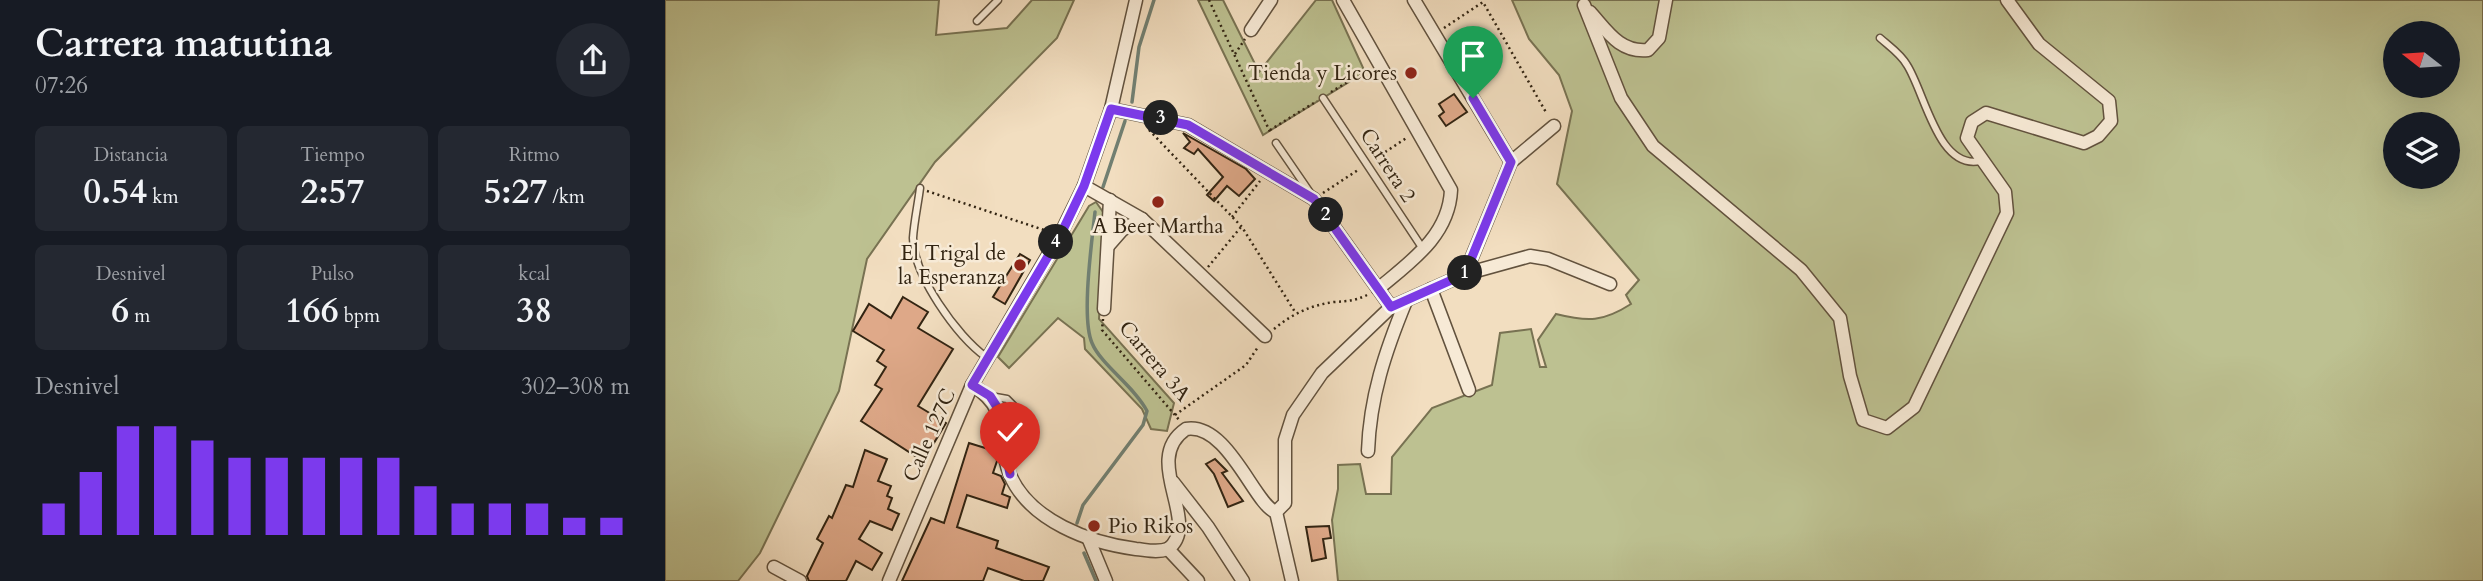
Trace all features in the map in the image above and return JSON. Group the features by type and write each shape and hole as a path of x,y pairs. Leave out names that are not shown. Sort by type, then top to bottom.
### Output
{"street":[{"name":"Calle 127C","path":"890,581 972,385 986,357 1060,236 1084,186 1111,109 1136,0"},
{"path":"1251,30 1272,0"},
{"path":"1343,0 1451,190 1447,214 1437,234 1424,251 1378,289"},
{"path":"1414,0 1511,162"},
{"path":"1582,3 1620,45 1634,52 1648,50 1658,38 1666,0"},
{"path":"1582,3 1621,98 1653,146 1801,270 1840,318 1850,376 1863,420 1887,429 1913,407 2007,213 2005,192 1980,161 1967,138 1972,122 1986,113 2084,143 2098,136 2111,121 2109,101 2039,44 2007,0"},
{"path":"1111,109 1188,125 1314,199 1391,307"},
{"path":"1465,274 1511,162 1554,127"},
{"path":"1084,186 1142,219 1265,336"},
{"name":"Carrera 3A","path":"1104,309 1110,200"},
{"path":"1108,246 1122,230 1142,219"},
{"path":"1276,512 1285,503 1285,440 1293,415 1322,373 1391,307 1465,274 1529,256 1548,259 1610,284"},
{"path":"1431,289 1469,390"},
{"path":"1368,451 1370,410 1390,341 1406,301"},
{"path":"972,385 990,396 997,407 1010,474 1021,494 1035,508 1089,540 1157,551 1168,549"},
{"path":"1168,549 1178,530 1168,468 1169,450 1174,438 1186,429"},
{"name":"Carrera 3A","path":"1186,429 1199,429 1234,457 1262,501 1276,512 1292,581"},
{"path":"1172,482 1208,527 1243,581"},
{"path":"1089,540 1106,581"},
{"path":"1168,549 1198,581"},
{"path":"774,567 800,581"}],"lane":[{"path":"977,21 998,0"},
{"path":"1880,38 1905,61 1921,89 1942,143 1957,158 1980,161"},
{"name":"Carrera 2","path":"1323,98 1424,251"},
{"path":"1276,143 1314,199"},
{"path":"920,188 913,239 917,262 960,334 986,357"},
{"path":"990,396 1007,399 1031,423"}],"path":[{"path":"1209,0 1276,143"},
{"path":"1434,34 1483,2 1554,127"},
{"path":"1234,54 1251,30"},
{"path":"1149,116 1149,131 1242,227 1295,312"},
{"path":"1233,217 1267,171"},
{"path":"920,188 1060,236"},
{"path":"1201,275 1242,227"},
{"name":"Carrera 3A","path":"1104,309 1102,330 1186,429"}],"green space":[{"path":"665,0 939,0 936,35 1007,28 1032,0 1074,0 1057,38 935,162 867,259 839,391 760,553 738,581 665,581"},
{"path":"1198,0 1223,0 1259,72 1316,0 1332,0 1365,72 1263,135"},
{"path":"1512,0 2483,0 2483,581 1338,581 1332,520 1338,489 1338,465 1360,464 1366,494 1391,494 1392,457 1432,408 1492,385 1500,333 1531,329 1540,367 1546,367 1538,340 1556,314 1595,319 1631,304 1626,295 1639,280 1557,184 1572,111 1559,75 1529,39"},
{"path":"1096,202 1103,212 1104,226 1099,319 1174,403 1167,431 1151,429 1142,409 1085,349 1084,338 1058,318 1009,368 998,357 1089,206"}],"building":[{"path":"1454,94 1467,112 1446,126 1439,116 1444,112 1439,104"},
{"path":"1183,133 1246,169 1255,179 1239,196 1227,186 1214,201 1207,195 1223,177 1198,149 1194,154 1184,148 1190,142"},
{"path":"1020,254 1030,260 1005,304 993,297"},
{"path":"903,297 928,312 918,328 953,349 918,406 946,423 923,461 861,421 882,389 875,385 886,367 877,361 884,350 853,331 869,304 891,318"},
{"path":"969,443 995,451 997,461 993,473 1001,476 1005,484 1002,494 1010,497 1007,508 967,495 957,527 998,541 996,548 1049,567 1043,581 1024,581 988,568 983,581 902,581 931,518 944,523"},
{"path":"865,450 887,459 878,481 891,486 887,496 892,498 888,509 899,514 892,530 870,521 859,539 882,553 872,570 856,561 846,581 809,581 807,576 823,543 817,539 829,516 832,518 846,485 853,487"},
{"path":"1215,459 1227,471 1222,473 1243,501 1228,507 1214,474 1206,464"},
{"path":"1329,526 1331,538 1323,539 1326,558 1312,561 1306,527"}],"waterway":[{"path":"1132,102 1139,47 1154,0"},
{"path":"1103,187 1125,121"},
{"path":"1077,523 1083,505 1143,425 1147,411 1092,343 1087,316 1095,212"},
{"path":"1084,553 1096,581"}],"place":[{"name":"Tienda y Licores","path":"1411,73"},
{"name":"A Beer Martha","path":"1158,202"},
{"name":"El Trigal de la Esperanza","path":"1020,265"},
{"name":"Pio Rikos","path":"1094,526"}],"route":[{"path":"1010,474 997,407 990,396 972,385 1002,329 1060,236 1084,186 1111,109 1188,125 1314,199 1391,307 1465,274 1511,162 1473,98"}]}
